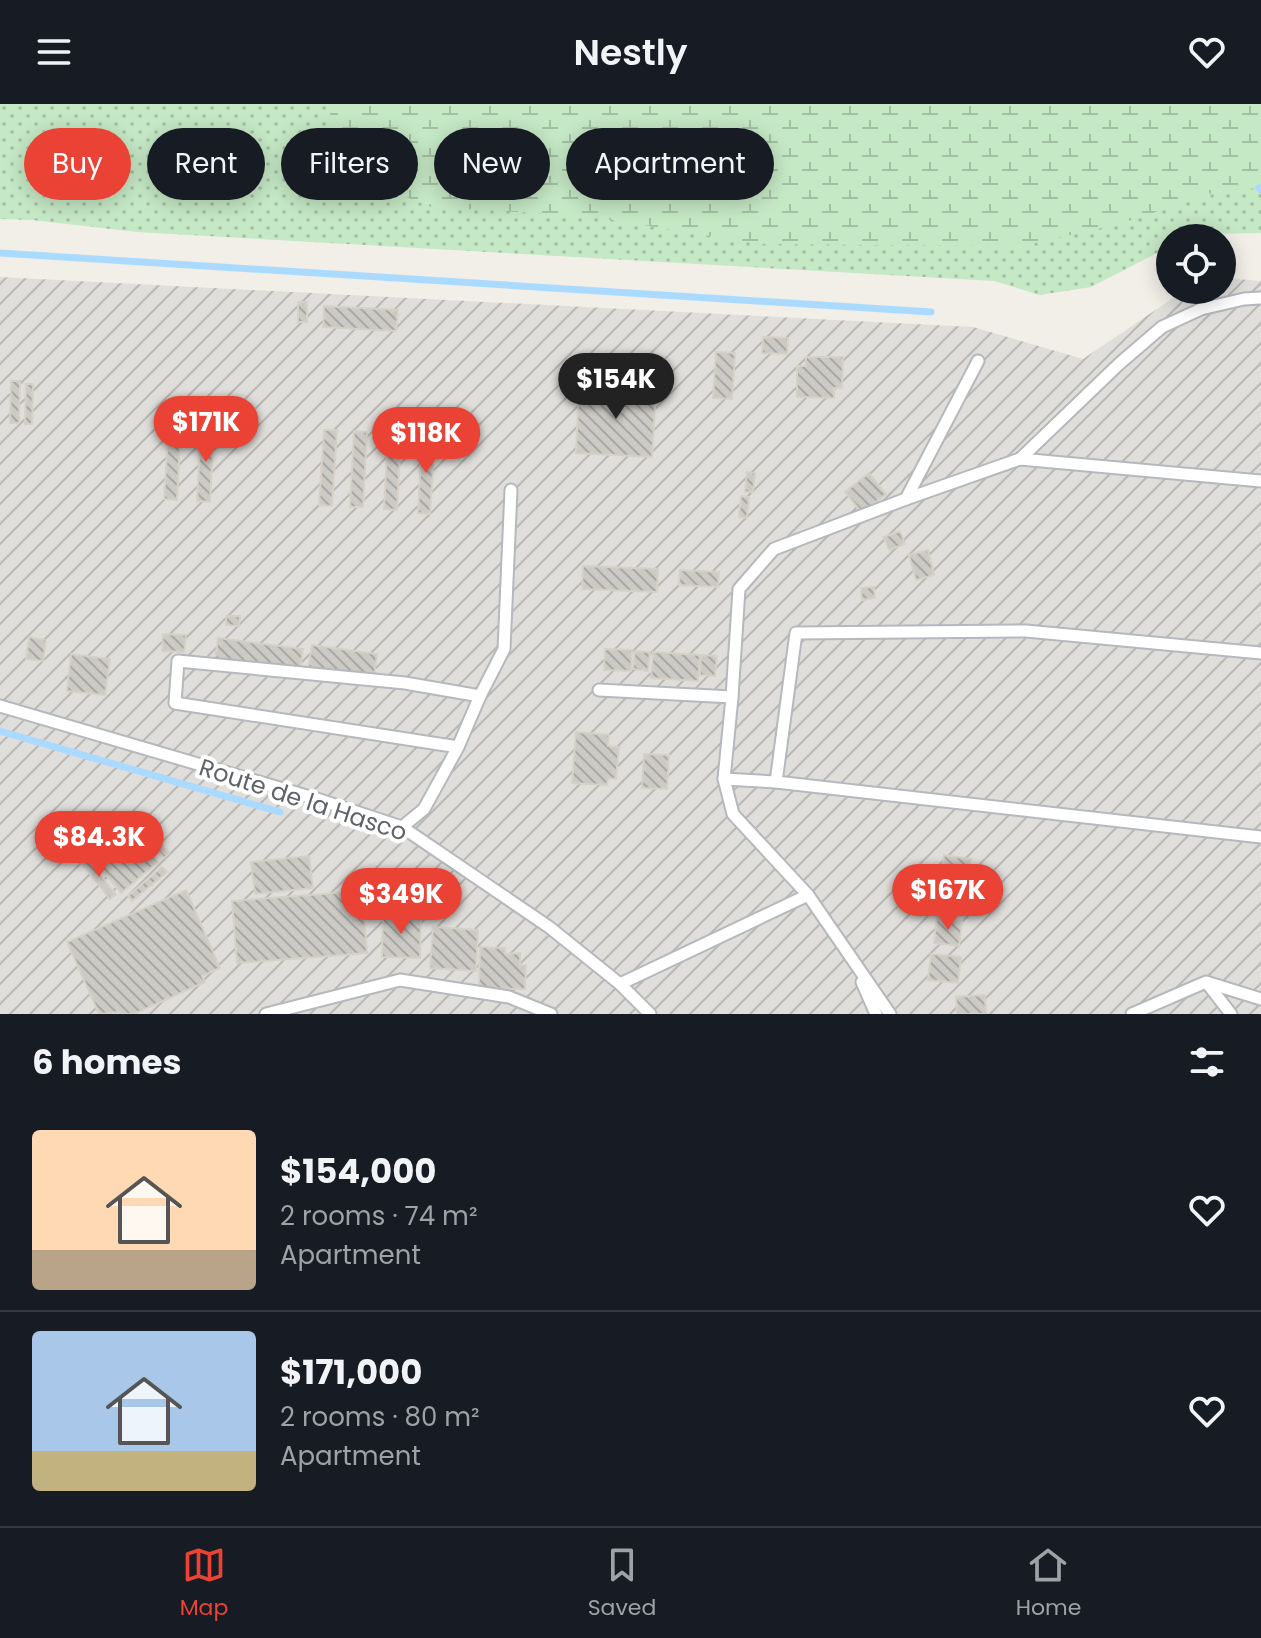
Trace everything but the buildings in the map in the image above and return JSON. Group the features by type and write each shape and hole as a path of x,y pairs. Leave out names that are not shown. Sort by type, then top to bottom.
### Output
{"lane":[{"path":"890,1014 808,895 733,814 724,779 739,589 774,549 1020,459 1162,327 1201,309 1261,298"},
{"path":"906,499 978,361"},
{"path":"1020,459 1261,481"},
{"path":"402,827 424,809 458,747 504,649 511,490"},
{"path":"776,782 796,633 1026,631 1261,653"},
{"path":"458,747 175,703 178,661 405,683 480,696"},
{"path":"599,690 732,697"},
{"name":"Route de la Hasco","path":"0,706 402,827 549,927 620,984 650,1014"},
{"path":"724,779 776,782 1261,837"},
{"path":"620,984 808,895"},
{"path":"849,952 876,1014"},
{"path":"266,1014 400,980 509,997 551,1014"},
{"path":"1206,982 1231,1014"},
{"path":"1132,1014 1206,982 1261,999"}],"shaded area":[{"path":"0,277 973,327 1083,359 1164,304 1236,304 1236,279 1261,281 1261,1014 0,1014"}],"green space":[{"path":"0,104 1261,104 1261,233 1236,234 1236,224 1156,224 1156,254 1091,287 1040,295 994,281 137,232 0,219"},
{"path":"338,104 1261,104 1261,188 1217,191 1123,223 1021,246 759,244 589,216 431,207 413,200 418,200 418,128 326,128 330,114"}],"waterway":[{"path":"0,253 931,312"},
{"path":"0,731 280,812"}]}
